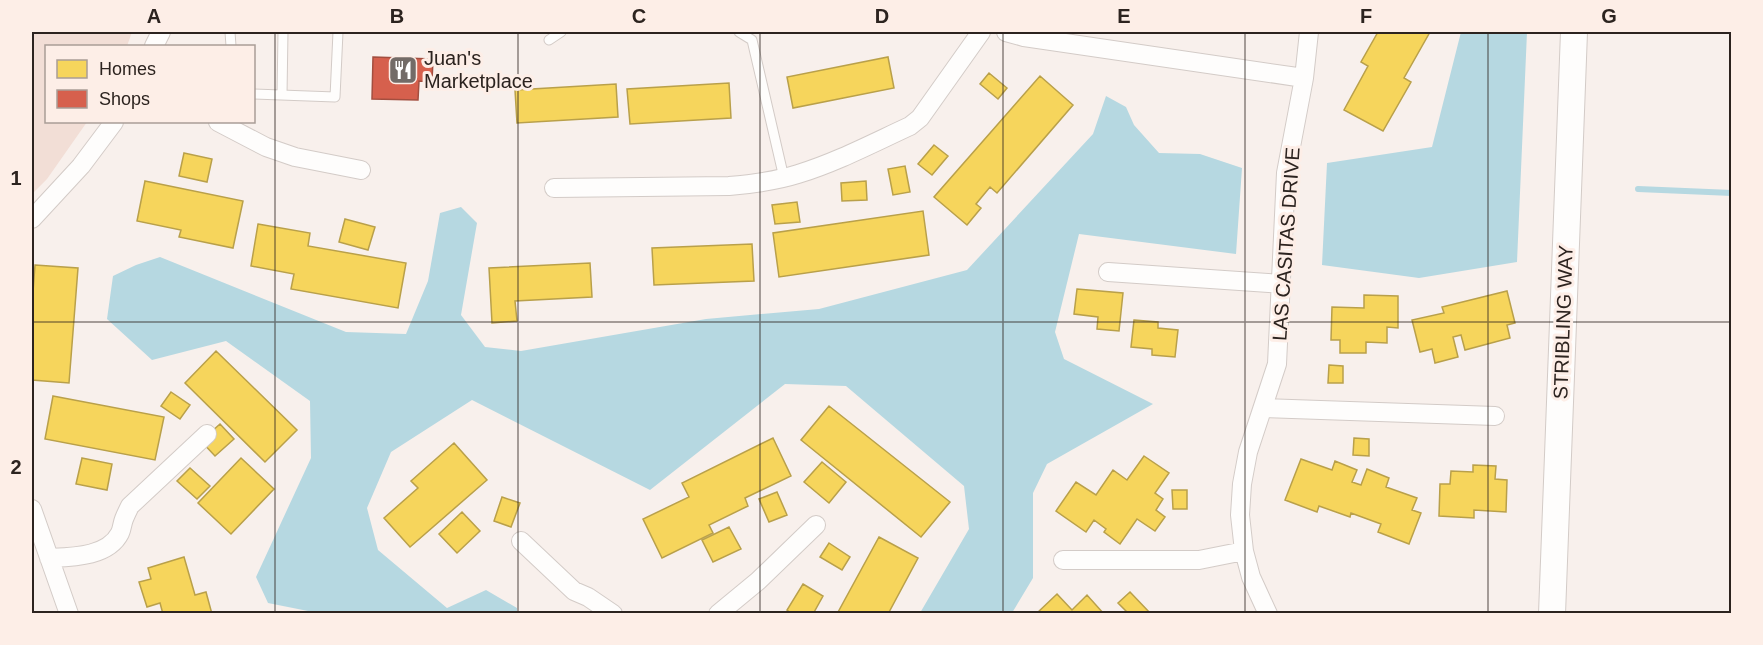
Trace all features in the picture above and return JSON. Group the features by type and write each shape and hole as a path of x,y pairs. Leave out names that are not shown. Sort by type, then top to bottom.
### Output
{"street":[{"path":"554,188 756,184 820,167 910,126 929,108 981,32"},
{"path":"1006,32 1024,37 1304,78"},
{"name":"LAS CASITAS DRIVE","path":"1268,614 1251,577 1244,551 1240,515 1242,484 1248,452 1277,364 1286,173 1304,78 1309,32"},
{"name":"STRIBLING WAY","path":"1552,614 1574,32"},
{"path":"32,219 81,166 113,123"},
{"path":"220,123 266,147 295,157 361,170"},
{"path":"1108,272 1282,284"},
{"path":"1263,408 1495,416"},
{"path":"49,558 93,553 115,540 121,532 130,506 207,434"},
{"path":"32,508 69,614"},
{"path":"718,614 758,581 816,525"},
{"path":"521,541 574,591 588,597 613,614"},
{"path":"1063,560 1199,560 1244,551"}],"lane":[{"path":"282,95 283,32"},
{"path":"255,94 335,97 338,32"},
{"path":"549,40 561,32"},
{"path":"739,32 752,40 784,178"}],"shaded area":[{"path":"32,32 132,32 127,45 45,45 45,123 86,123 47,179 32,194"}],"water":[{"path":"1461,32 1527,32 1517,262 1419,278 1322,265 1327,163 1432,147"},
{"path":"1106,96 1126,107 1134,125 1159,153 1200,154 1242,168 1236,254 1079,234 1055,332 1064,359 1153,404 1047,464 1033,493 1033,578 1012,613 920,613 969,529 964,486 846,386 785,384 650,490 472,400 391,452 367,508 378,550 447,608 486,590 517,608 517,613 323,614 268,603 256,577 311,458 310,401 226,341 152,360 107,319 113,276 160,257 346,332 406,334 428,281 440,213 461,207 477,223 461,315 485,347 521,351 706,319 819,309 967,270 1093,134"}],"building: Homes":[{"path":"1378,32 1430,32 1404,78 1411,82 1383,131 1344,110 1368,66 1361,62"},
{"path":"888,57 894,88 793,108 787,77"},
{"path":"989,73 1007,88 998,99 980,84"},
{"path":"1040,76 1073,105 997,193 990,187 976,204 981,208 967,225 934,197"},
{"path":"729,83 731,118 630,124 627,89"},
{"path":"616,84 618,117 517,123 515,90"},
{"path":"934,145 948,156 932,175 918,164"},
{"path":"184,153 212,159 207,182 179,176"},
{"path":"905,166 910,192 893,195 888,169"},
{"path":"145,181 243,201 233,248 179,237 181,230 137,221"},
{"path":"866,181 867,200 842,201 841,183"},
{"path":"797,202 800,222 775,224 772,205"},
{"path":"923,211 929,255 779,277 773,233"},
{"path":"345,219 375,227 368,250 339,242"},
{"path":"258,224 310,233 308,246 406,263 398,308 291,289 294,274 251,266"},
{"path":"752,244 754,281 654,285 652,248"},
{"path":"590,263 592,297 515,301 517,321 492,323 489,268"},
{"path":"35,265 78,268 69,383 32,380 32,305"},
{"path":"1077,289 1123,293 1119,331 1097,329 1098,317 1074,314"},
{"path":"1507,291 1515,323 1507,325 1510,338 1465,350 1461,335 1453,337 1458,357 1435,363 1432,349 1420,352 1412,320 1444,313 1442,307"},
{"path":"1364,295 1398,296 1398,328 1387,327 1387,343 1366,342 1366,353 1340,353 1340,340 1331,340 1332,307 1364,308"},
{"path":"1134,320 1158,322 1158,328 1178,330 1175,357 1152,355 1152,349 1131,347"},
{"path":"216,351 297,430 265,462 185,383"},
{"path":"1329,365 1343,366 1343,383 1328,383"},
{"path":"171,392 190,405 180,419 161,406"},
{"path":"53,396 164,417 155,460 45,439"},
{"path":"829,406 950,502 921,537 801,440"},
{"path":"220,424 234,439 215,456 201,441"},
{"path":"773,438 791,476 745,498 748,506 709,525 713,533 662,558 643,519 689,497 682,483"},
{"path":"1354,438 1369,439 1369,456 1353,455"},
{"path":"454,443 487,480 410,547 384,518 418,488 411,481"},
{"path":"1144,456 1169,473 1155,493 1163,499 1156,510 1165,517 1155,531 1137,519 1120,544 1104,532 1106,529 1094,520 1086,532 1056,511 1076,482 1096,495 1113,470 1127,480"},
{"path":"82,458 112,464 107,490 76,484"},
{"path":"241,458 274,489 231,534 198,503"},
{"path":"1301,459 1332,470 1335,461 1357,470 1352,482 1361,485 1367,469 1389,478 1386,487 1417,498 1412,510 1421,513 1409,544 1378,532 1381,524 1351,513 1350,517 1319,506 1317,512 1285,500"},
{"path":"822,462 846,482 829,503 804,482"},
{"path":"1473,465 1496,466 1495,479 1507,480 1506,512 1474,510 1474,518 1439,516 1440,484 1450,484 1451,471 1473,472"},
{"path":"190,468 210,486 197,499 177,481"},
{"path":"1172,490 1187,490 1187,509 1173,509"},
{"path":"777,492 787,515 769,522 759,499"},
{"path":"502,497 520,503 511,527 494,521"},
{"path":"462,512 480,531 457,553 439,534"},
{"path":"729,527 741,549 713,562 702,540"},
{"path":"879,537 918,558 888,614 837,614"},
{"path":"829,543 850,557 842,570 820,557"},
{"path":"184,557 195,595 206,592 212,614 163,614 160,603 147,607 139,582 151,579 148,568"},
{"path":"803,584 823,596 813,614 792,614 787,610"},
{"path":"1130,592 1151,614 1129,614 1118,603"},
{"path":"1057,594 1072,610 1087,595 1104,614 1036,614"}],"building: Shops":[{"name":"Juan's Marketplace","path":"373,57 433,59 432,82 419,81 418,100 372,99"}],"waterway":[{"path":"1638,189 1732,193"}],"place":[{"name":"Juan's Marketplace","path":"403,70"}]}
